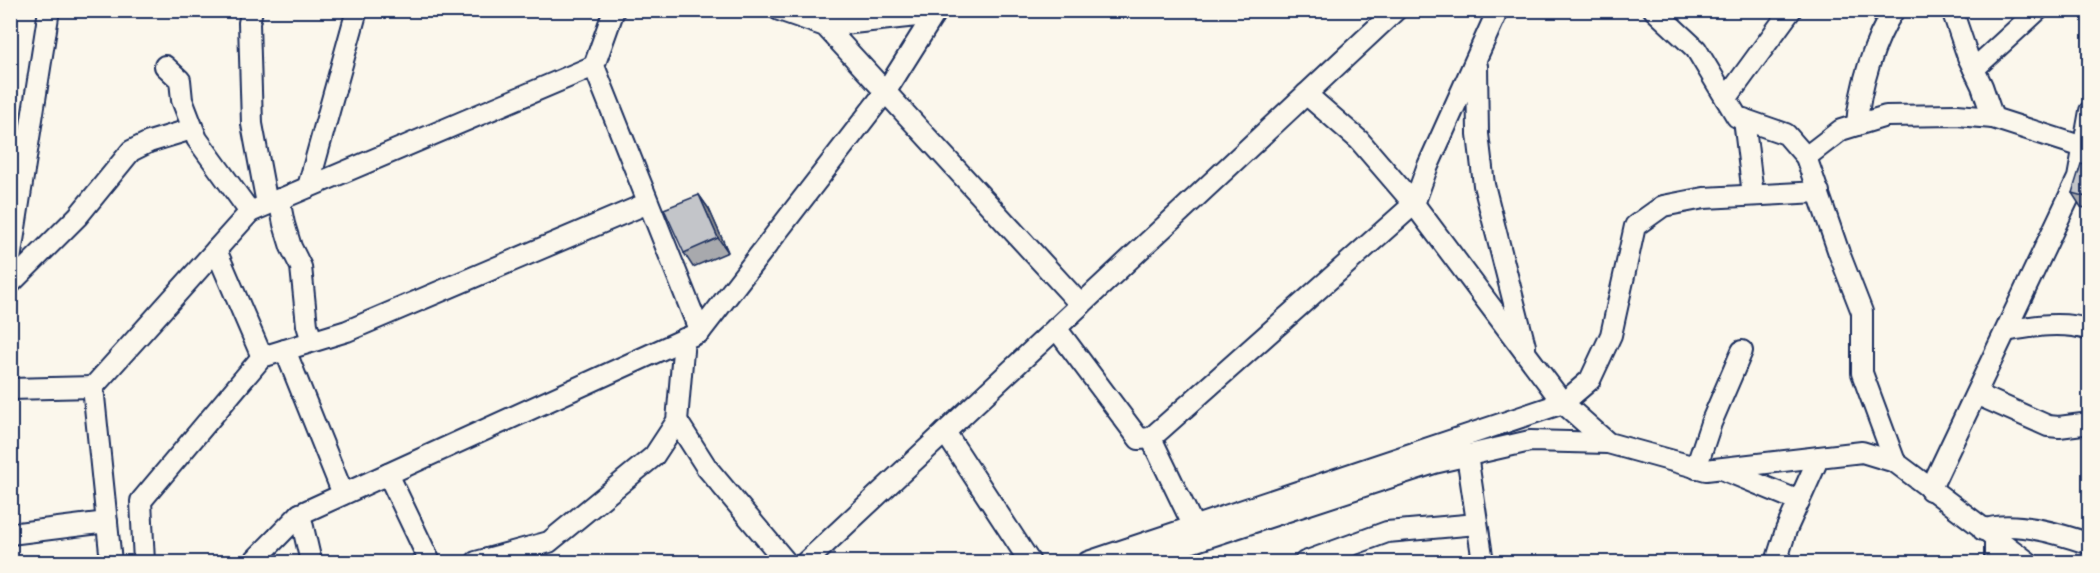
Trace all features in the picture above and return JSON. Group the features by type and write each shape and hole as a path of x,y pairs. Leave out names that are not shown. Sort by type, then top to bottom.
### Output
{"street":[{"path":"10,260 49,10"},
{"path":"252,10 249,23 252,124 266,205"},
{"path":"308,187 357,10"},
{"path":"476,562 549,542 654,456 677,421 692,336 648,203 594,66 614,10"},
{"path":"779,10 825,26 936,12"},
{"path":"806,562 1396,10"},
{"path":"1056,328 1139,439 1151,438 1414,204 1427,168 1498,10"},
{"path":"1726,99 1791,10"},
{"path":"1857,125 1864,84 1875,49 1887,20 1894,10"},
{"path":"1952,10 1993,118"},
{"path":"1974,69 2038,10"},
{"path":"1656,11 1696,50 1737,117 1786,134 1806,157 1862,312 1862,373 1895,462"},
{"path":"253,562 300,514 692,336 885,92 936,12"},
{"path":"825,26 1081,305"},
{"path":"1477,59 1479,134 1484,185 1527,355"},
{"path":"165,66 180,80 182,99 197,139 266,205 288,239 301,267 307,325 312,341"},
{"path":"10,389 93,387 216,250 266,205 594,66"},
{"path":"1306,94 1359,140 1414,204 1563,403 1608,442"},
{"path":"1806,157 1841,130 1886,116 1957,115 1993,118 2083,147"},
{"path":"1930,490 2078,178 2089,115"},
{"path":"1744,119 1753,195"},
{"path":"10,284 78,216 131,151 149,142 192,129"},
{"path":"1088,562 1563,403 1590,380 1611,335 1635,226 1663,207 1704,198 1819,192"},
{"path":"144,562 141,501 262,357 347,331 648,203"},
{"path":"216,250 262,357"},
{"path":"2006,331 2037,326 2079,327 2090,330"},
{"path":"285,350 343,494"},
{"path":"1696,468 1711,423 1742,351"},
{"path":"93,387 111,562"},
{"path":"1976,394 2048,426 2090,423"},
{"path":"677,421 707,468 786,562"},
{"path":"945,432 1030,562"},
{"path":"1151,438 1194,527"},
{"path":"1132,562 1434,463 1530,441 1608,442 1706,471 1862,452 1895,462 2028,562"},
{"path":"1467,455 1483,562"},
{"path":"1776,562 1786,530 1819,457"},
{"path":"1721,469 1799,501"},
{"path":"388,474 430,562"},
{"path":"300,514 311,562"},
{"path":"10,534 107,522"},
{"path":"1305,562 1387,532 1477,524"},
{"path":"1995,562 1989,534 1995,526 2034,529 2090,544"}],"building":[{"path":"2081,164 2090,166 2090,198 2072,193"},
{"path":"699,195 718,238 684,253 664,209"}]}
